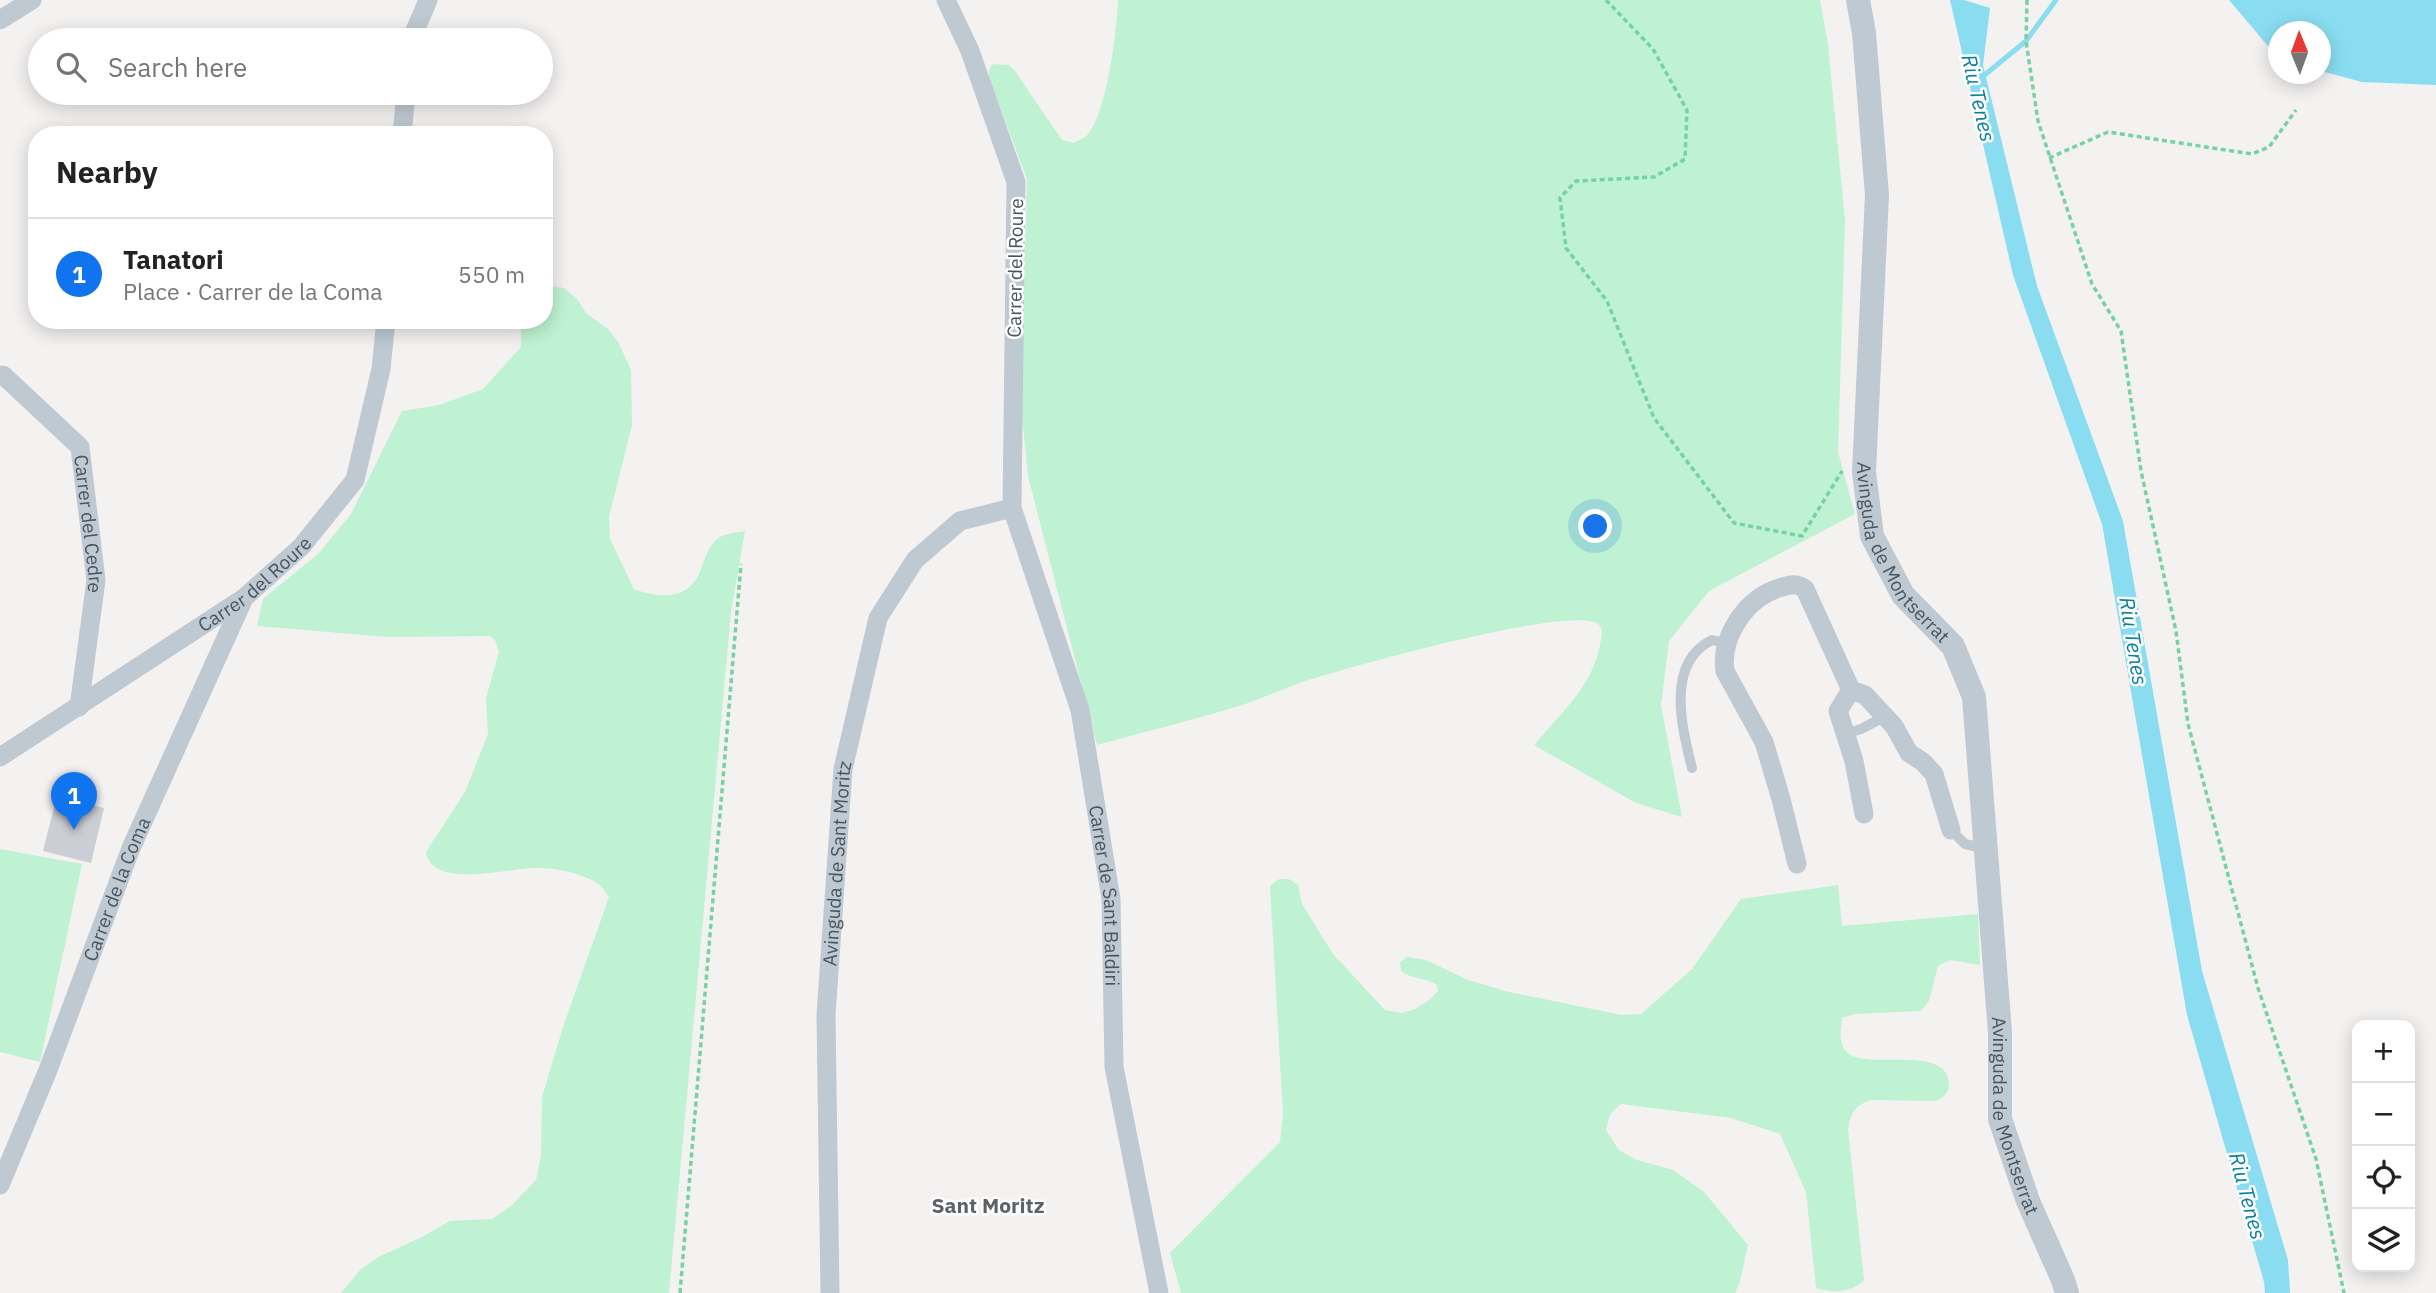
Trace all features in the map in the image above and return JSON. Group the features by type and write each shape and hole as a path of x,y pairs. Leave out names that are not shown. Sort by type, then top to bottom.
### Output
{"street":[{"path":"0,20 32,0"},
{"path":"416,28 428,0"},
{"name":"Carrer del Roure","path":"946,0 970,51 1016,182 1012,508"},
{"name":"Avinguda de Montserrat","path":"1858,0 1864,33 1877,195 1864,472 1872,536 1903,595 1953,646 1974,697 2000,1033 2000,1119 2028,1201 2067,1293"},
{"path":"403,126 405,105"},
{"name":"Carrer del Roure","path":"0,757 244,598 301,547 355,480 381,369 385,329"},
{"name":"Carrer del Cedre","path":"0,376 3,375 80,447 96,580 79,707"},
{"name":"Avinguda de Sant Moritz","path":"830,1293 826,1015 843,769 878,618 915,560 960,521 1012,508"},
{"name":"Carrer de Sant Baldiri","path":"1012,508 1080,710 1111,899 1114,1067 1154,1256 1159,1293"},
{"path":"1797,864 1763,742 1725,671 1724,660 1728,644 1744,610 1758,598 1788,585 1802,586 1851,690 1866,695 1894,726 1903,745 1934,774 1951,830"},
{"name":"Carrer de la Coma","path":"0,1185 48,1070 131,848 244,598"},
{"path":"1851,690 1838,711 1854,761 1864,814"}],"lane":[{"path":"1692,768 1683,732 1680,702 1682,681 1691,658 1702,644 1712,640 1728,644"},
{"path":"1844,734 1861,729 1886,716"},
{"path":"1951,830 1965,844 1987,849"}],"path":[{"path":"1606,0 1653,49 1688,110 1685,159 1654,177 1576,181 1560,198 1566,248 1607,300 1654,418 1734,523 1802,536 1844,466 1845,478"},
{"path":"2027,0 2026,41 2039,121 2092,284 2121,331 2141,471 2176,631 2188,724 2259,988 2316,1159 2344,1293"},
{"path":"2049,158 2108,132 2252,154 2269,147 2296,110"},
{"path":"680,1293 741,565"}],"green space":[{"path":"1118,0 1820,0 1828,44 1845,221 1838,452 1855,514 1709,591 1669,641 1661,705 1682,817 1636,803 1534,745 1583,687 1596,660 1601,630 1599,625 1582,620 1507,629 1409,652 1305,681 1236,707 1097,745 1028,476 1021,406 1027,179 989,78 989,69 993,64 1009,65 1062,140 1074,143 1088,134 1101,108 1113,50"},
{"path":"553,286 564,288 577,299 587,314 608,329 618,342 631,370 632,425 609,517 610,539 634,589 658,595 682,592 695,581 708,551 717,539 745,531 731,612 669,1293 341,1293 360,1270 378,1257 450,1221 492,1219 511,1206 536,1180 541,1155 542,1097 563,1027 609,897 594,881 550,868 456,874 442,871 431,864 426,852 465,792 488,734 486,698 499,652 495,640 490,636 388,637 257,626 263,599 319,553 351,514 402,411 439,405 483,389 521,347 521,329 553,329"},
{"path":"0,849 82,864 40,1062 0,1052"},
{"path":"1279,879 1289,879 1298,885 1302,904 1333,954 1385,1010 1402,1013 1415,1009 1438,991 1433,982 1401,971 1400,962 1407,957 1426,960 1468,980 1509,992 1622,1015 1641,1014 1692,969 1741,899 1838,885 1842,926 1978,914 1980,965 1950,960 1938,966 1929,1001 1921,1011 1855,1014 1842,1018 1841,1042 1849,1054 1874,1060 1924,1061 1937,1065 1946,1073 1949,1086 1945,1095 1936,1101 1871,1100 1861,1104 1852,1114 1848,1129 1864,1280 1842,1291 1816,1288 1806,1192 1780,1134 1731,1118 1621,1104 1610,1114 1606,1130 1619,1150 1637,1160 1673,1170 1704,1192 1748,1245 1735,1293 1181,1293 1170,1253 1280,1142 1283,1113 1270,886"}],"water":[{"name":"Riu Tenes","path":"1950,0 1964,0 1990,8 1983,65 2037,286 2123,521 2202,971 2288,1260 2290,1293 2265,1293 2187,1015 2102,524 2013,275"},
{"path":"2229,0 2436,0 2436,85 2362,82 2331,74 2331,21 2268,21 2268,46"}],"building":[{"path":"57,796 104,808 91,863 43,851"}],"waterway":[{"name":"Riu Tenes","path":"1981,78 2026,41 2056,0"}],"place":[{"name":"Tanatori","path":"74,830"}],"district":[{"name":"Sant Moritz","path":"988,1206"}]}
